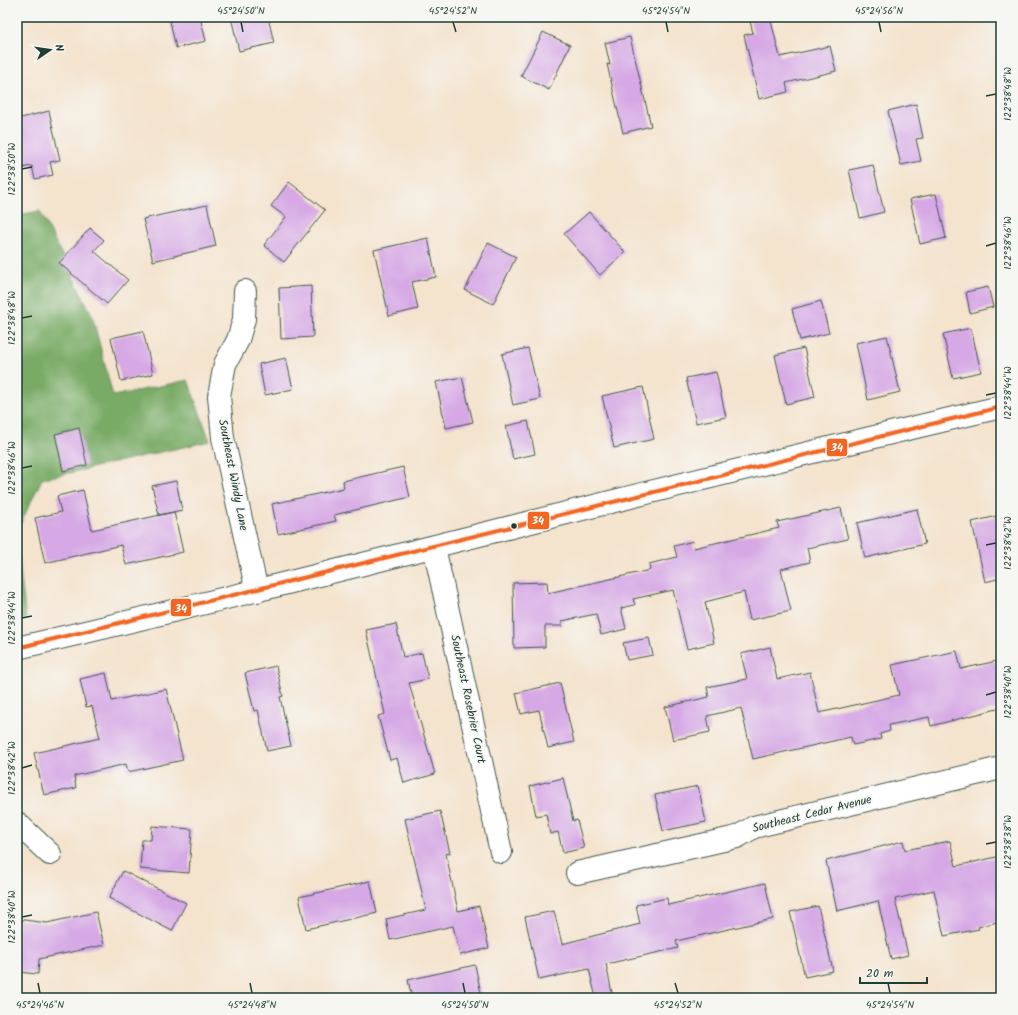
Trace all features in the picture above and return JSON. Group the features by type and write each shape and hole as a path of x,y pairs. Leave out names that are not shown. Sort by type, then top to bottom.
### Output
{"street":[{"name":"Southeast Windy Lane","path":"245,291 244,319 238,340 225,364 219,396 223,438 258,591"},
{"path":"17,648 258,591 786,459 1001,407"},
{"name":"Southeast Rosebrier Court","path":"434,547 501,852"},
{"name":"Southeast Cedar Avenue","path":"577,872 737,837 754,827 1001,768"},
{"path":"17,823 50,854"}],"green space":[{"path":"40,211 92,315 113,396 188,380 210,441 42,479 17,531 17,215"},
{"path":"17,543 26,619 17,621"}],"building":[{"path":"169,17 200,17 206,41 176,48"},
{"path":"231,17 268,17 274,43 239,51"},
{"path":"749,17 770,17 780,57 830,46 836,71 786,83 788,92 759,99 744,35 753,33"},
{"path":"543,32 570,45 549,90 521,76"},
{"path":"630,37 651,126 623,133 607,64 610,65 605,43"},
{"path":"916,104 923,138 916,139 921,161 901,165 888,111"},
{"path":"49,111 60,160 50,162 53,175 35,179 32,166 17,169 17,119"},
{"path":"873,165 884,212 860,218 849,170"},
{"path":"289,182 325,210 284,262 264,245 286,217 271,206"},
{"path":"936,194 946,238 920,244 910,199"},
{"path":"207,205 216,246 153,261 143,219"},
{"path":"589,212 625,252 600,275 564,234"},
{"path":"90,228 104,240 94,251 128,280 107,304 59,263"},
{"path":"428,238 436,277 412,282 418,309 389,316 374,250"},
{"path":"488,243 516,257 493,304 465,290"},
{"path":"311,286 313,337 281,339 279,288"},
{"path":"988,287 993,307 970,313 966,292"},
{"path":"821,301 829,333 800,340 792,309"},
{"path":"971,328 981,372 953,378 943,334"},
{"path":"143,331 153,374 121,381 111,338"},
{"path":"887,336 900,392 868,400 856,343"},
{"path":"528,348 540,399 513,405 502,354"},
{"path":"804,348 815,397 786,404 775,355"},
{"path":"286,358 293,389 265,395 259,364"},
{"path":"716,372 726,417 696,423 686,378"},
{"path":"462,377 473,422 446,428 436,382"},
{"path":"643,387 654,439 614,448 602,396"},
{"path":"528,421 535,454 513,459 506,426"},
{"path":"79,428 87,465 63,471 55,434"},
{"path":"403,467 410,497 334,515 336,521 278,534 272,504 344,488 343,481"},
{"path":"176,481 182,510 159,515 152,486"},
{"path":"83,490 92,530 174,512 183,552 126,565 121,545 45,563 35,518 61,512 57,496"},
{"path":"841,508 848,539 807,548 810,562 781,569 791,611 750,620 744,592 705,602 714,643 687,649 673,590 633,599 635,605 621,608 626,629 601,635 596,614 562,621 562,626 545,626 545,647 514,648 513,583 547,582 548,593 650,570 649,564 677,557 674,546 693,541 694,548 779,528 777,522"},
{"path":"917,509 925,544 865,558 857,523"},
{"path":"1001,515 1001,578 985,582 972,522"},
{"path":"396,624 403,657 422,653 428,679 409,683 435,774 404,783 397,758 390,760 378,716 385,714 366,630"},
{"path":"649,638 653,655 627,660 623,643"},
{"path":"770,647 777,679 810,672 819,713 899,695 892,665 957,651 961,669 997,661 1001,678 1001,708 931,726 929,717 889,725 890,731 880,734 881,739 853,745 851,737 753,759 741,708 707,716 710,732 673,740 665,707 709,697 707,687 747,679 741,654"},
{"path":"276,666 283,696 280,697 291,746 267,751 258,710 254,711 245,673"},
{"path":"106,673 112,701 166,689 183,760 128,772 126,764 74,776 76,788 44,795 34,753 100,738 92,706 86,707 80,679"},
{"path":"560,683 574,742 548,748 539,710 521,714 516,693"},
{"path":"563,778 573,821 577,820 584,848 563,853 558,832 550,834 546,814 536,816 530,786"},
{"path":"698,786 706,822 663,831 655,795"},
{"path":"440,811 450,853 446,854 458,911 479,906 489,948 460,955 453,926 390,940 386,919 426,910 405,819"},
{"path":"152,826 192,829 189,873 140,869 142,840 151,840"},
{"path":"903,841 905,850 950,841 956,866 1001,856 1001,921 978,927 979,929 944,936 934,890 895,899 908,955 891,959 878,901 837,911 826,861"},
{"path":"123,871 186,903 172,931 109,898"},
{"path":"370,881 377,913 306,929 299,897"},
{"path":"765,883 773,919 676,941 678,948 606,964 613,998 596,998 589,969 539,980 525,917 554,911 562,944 640,924 636,905 667,898 668,905"},
{"path":"818,906 833,971 805,977 790,912"},
{"path":"96,912 104,945 39,959 38,974 17,972 17,919 47,923"},
{"path":"475,965 482,998 412,998 408,980"}],"transit line":[{"name":"34","path":"17,648 1001,407"}]}
